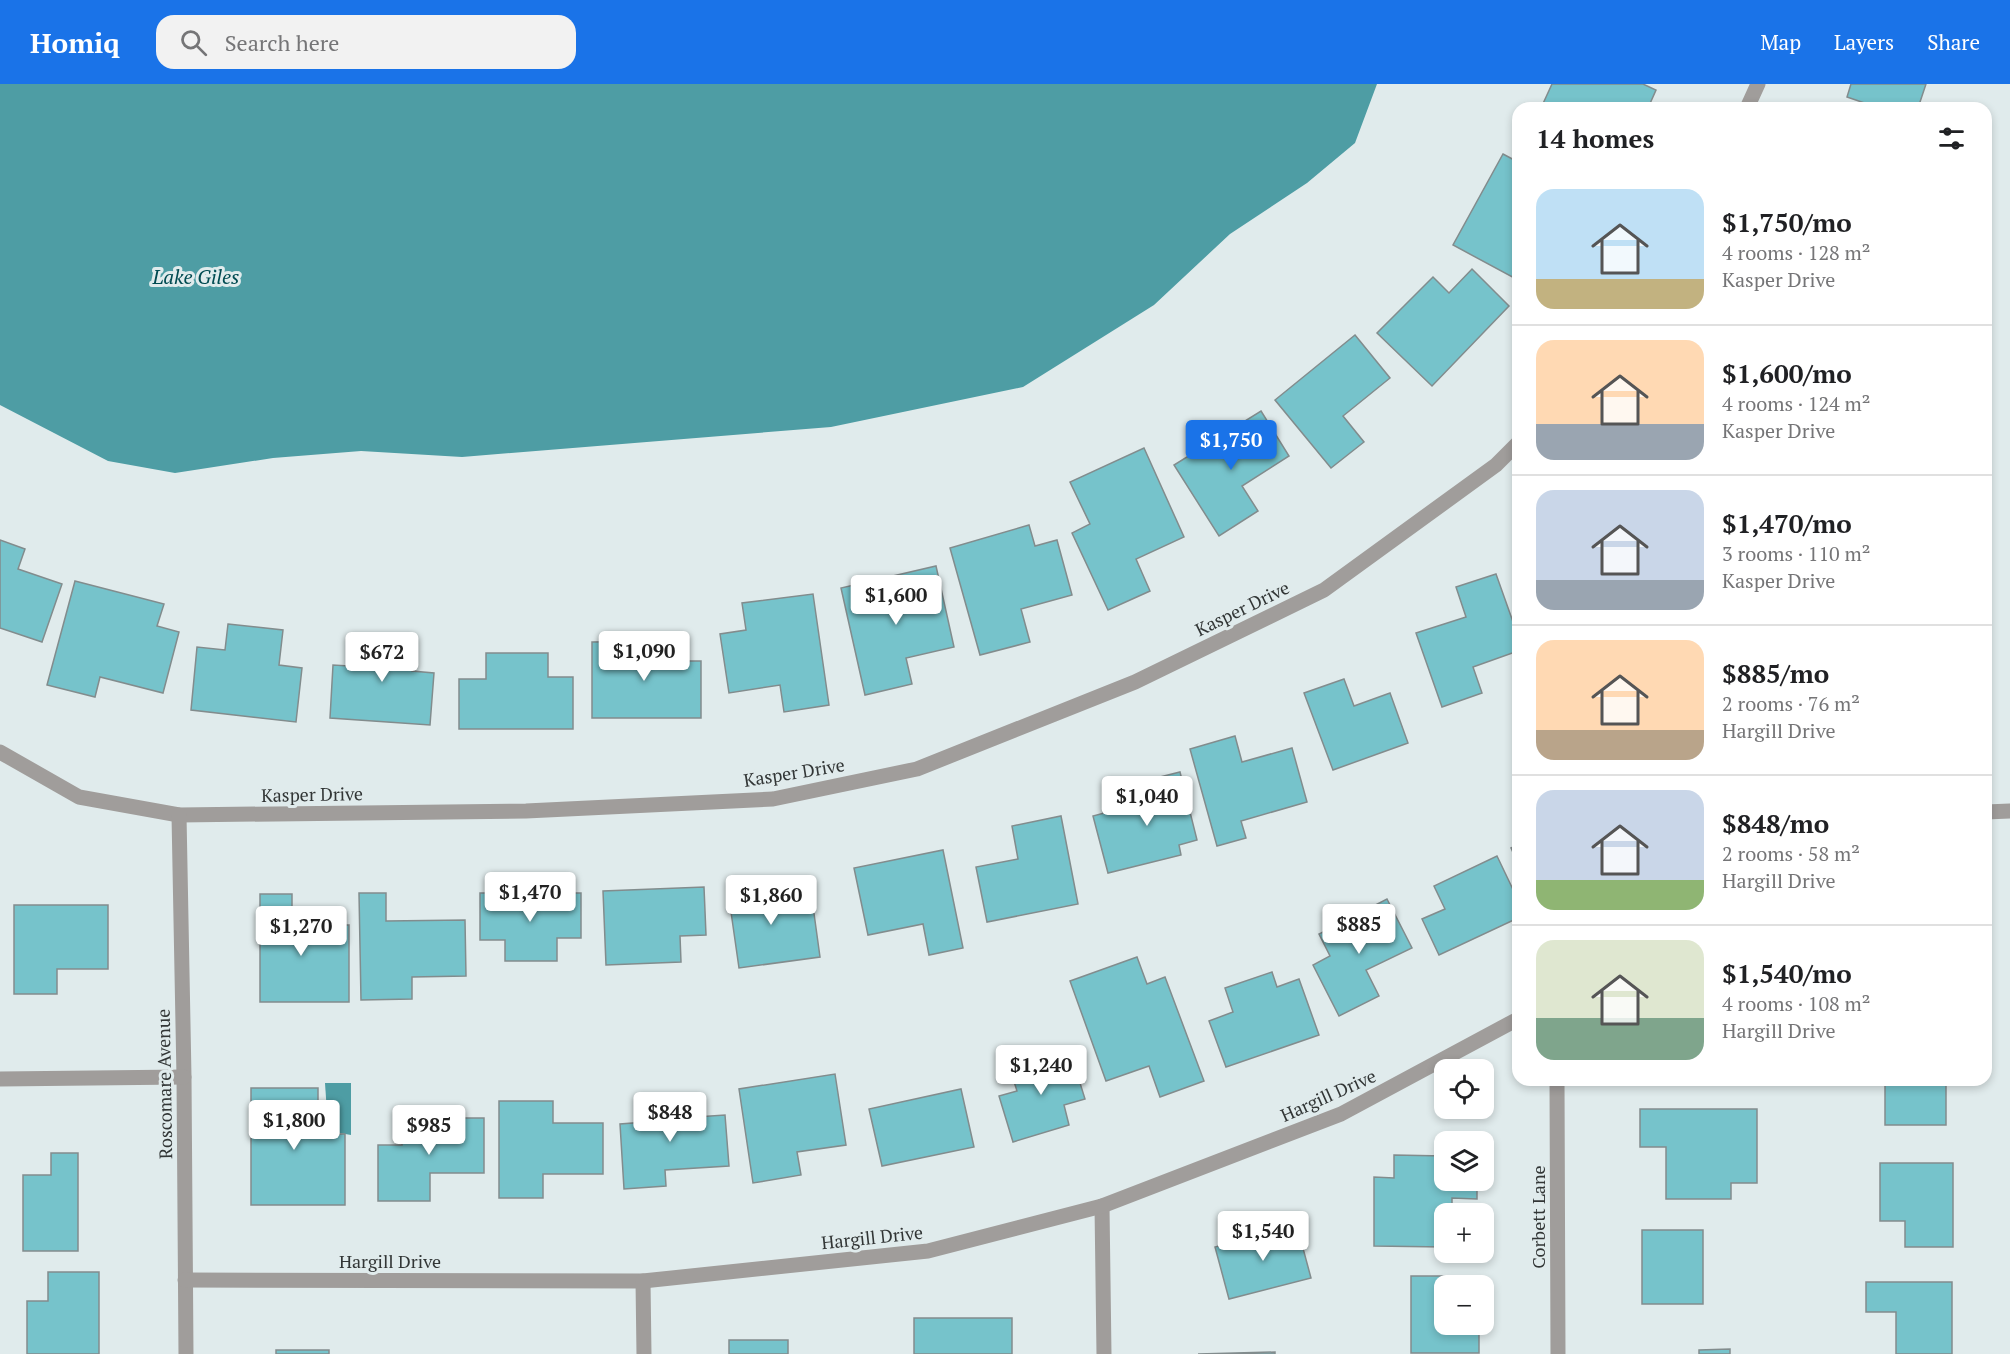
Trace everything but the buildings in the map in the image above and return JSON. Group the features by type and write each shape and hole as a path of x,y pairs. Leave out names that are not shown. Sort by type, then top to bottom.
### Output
{"street":[{"path":"1750,102 1758,84"},
{"name":"Kasper Drive","path":"0,752 79,797 179,815 526,811 773,799 917,769 1135,682 1324,590 1496,465 1512,448"},
{"path":"1992,812 2010,811"},
{"name":"Roscomare Avenue","path":"179,815 186,1354"},
{"name":"Hargill Drive","path":"185,1280 643,1281 928,1251 1102,1206 1341,1114 1512,1022"},
{"path":"0,1079 184,1077"},
{"name":"Corbett Lane","path":"1557,1086 1558,1354"},
{"path":"1102,1206 1104,1354"},
{"path":"643,1281 644,1354"}],"water":[{"name":"Lake Giles","path":"0,84 1377,84 1355,143 1307,183 1230,234 1154,305 1023,387 831,427 462,457 361,451 273,458 175,473 108,461 0,405"},
{"path":"325,1083 351,1083 351,1135 334,1132 328,1128"}]}
